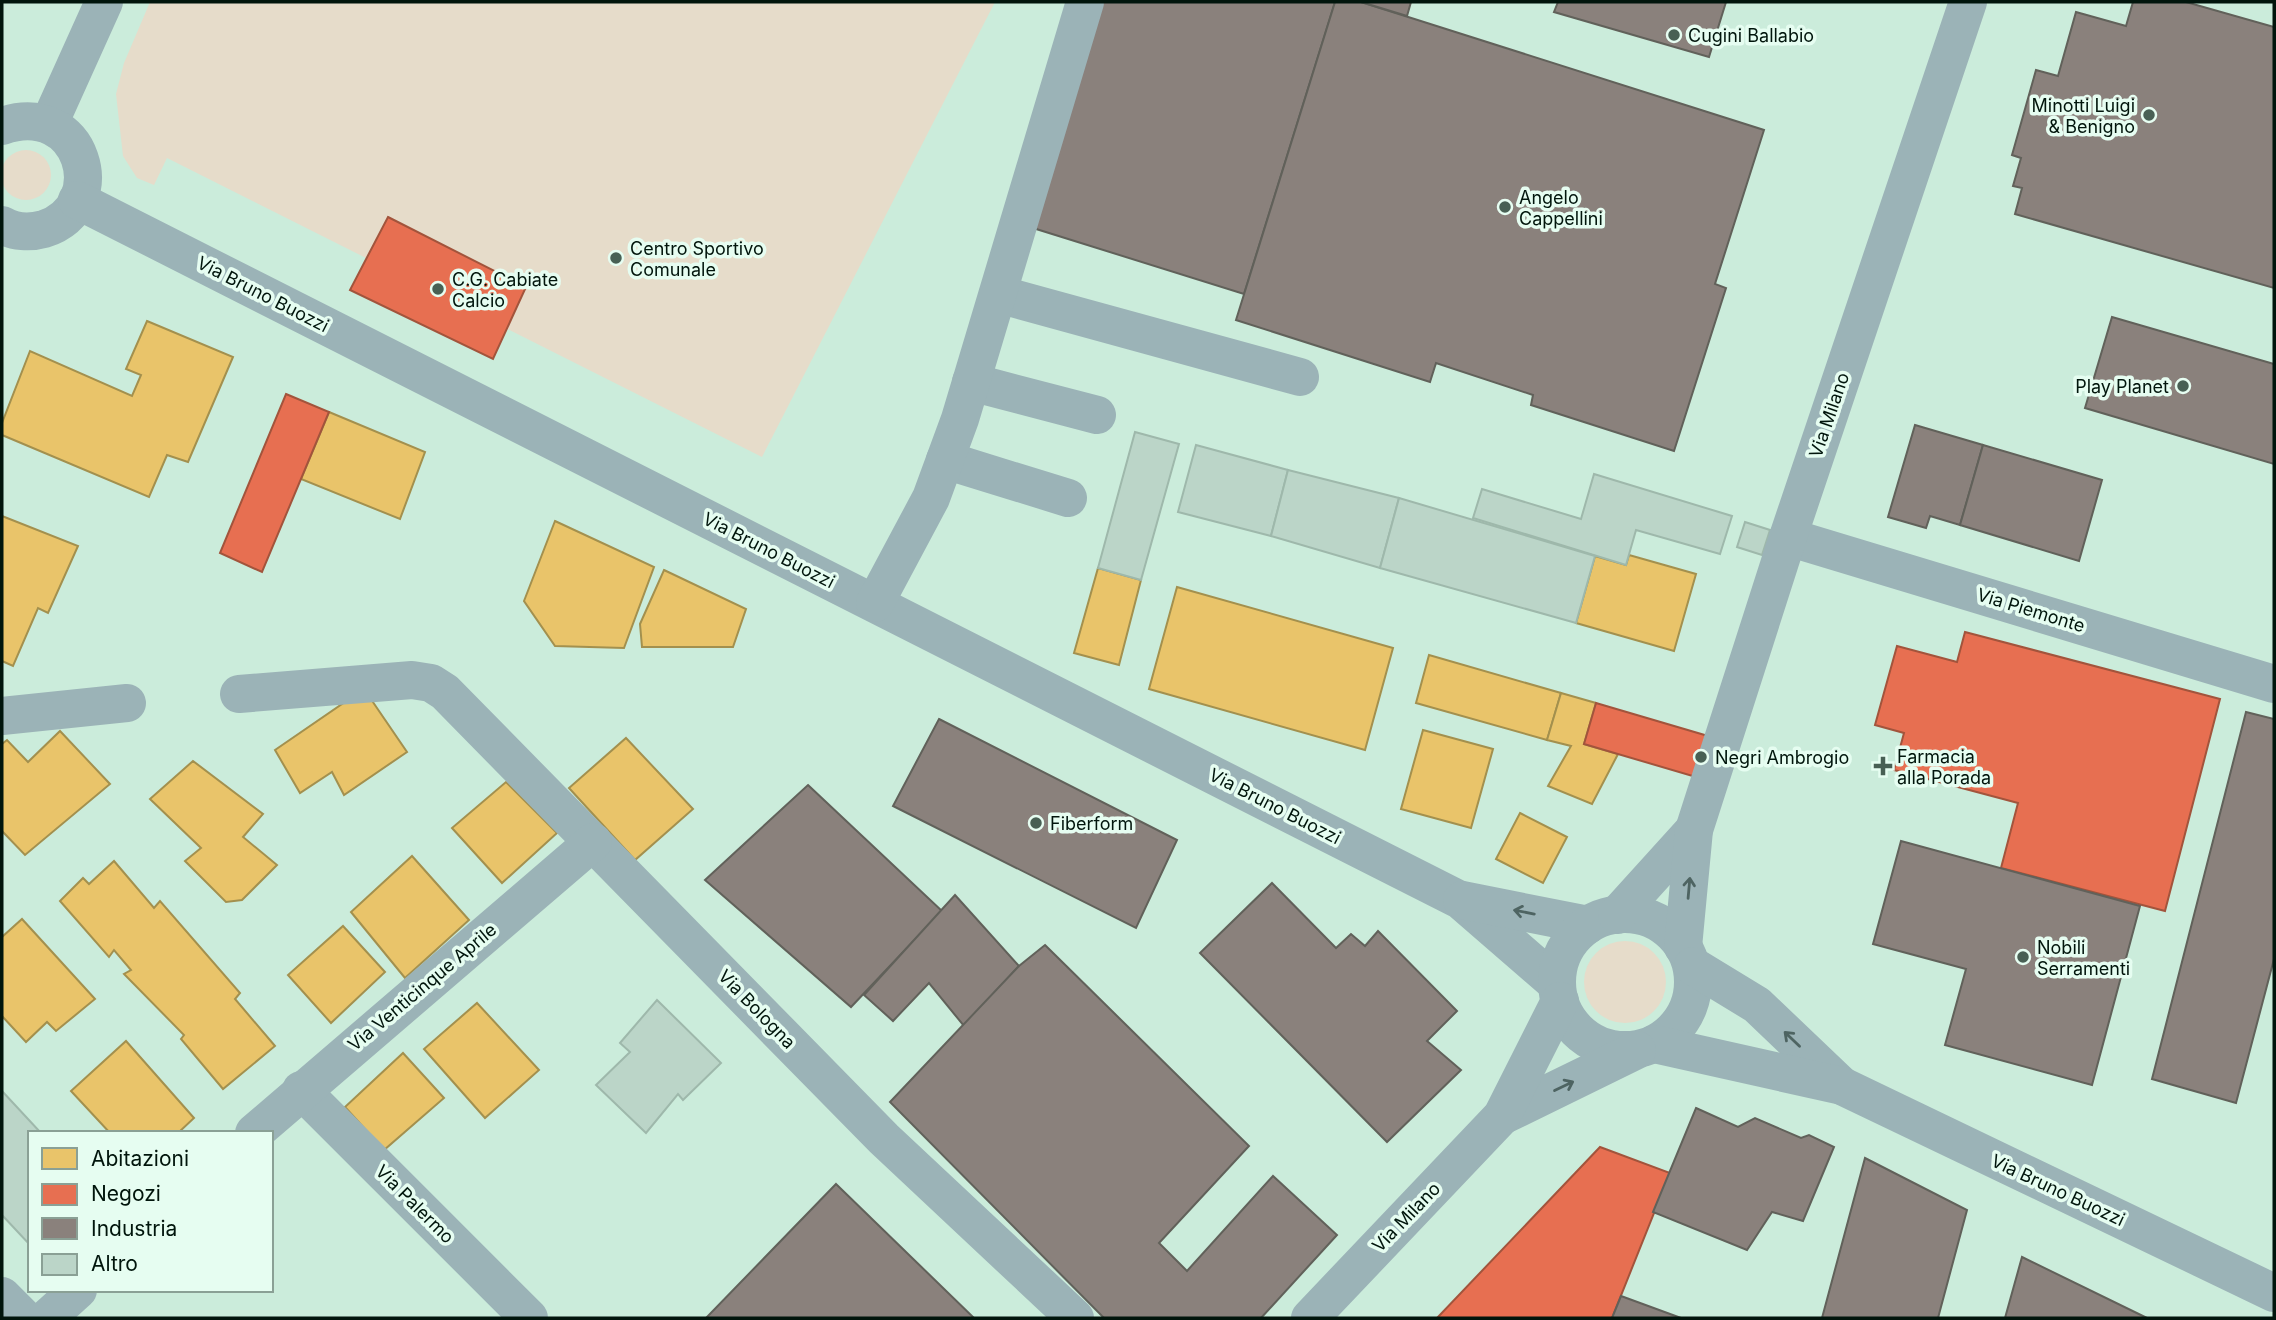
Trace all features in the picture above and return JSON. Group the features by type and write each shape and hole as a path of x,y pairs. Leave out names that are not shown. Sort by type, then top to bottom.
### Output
{"street":[{"path":"49,124 104,2"},
{"path":"875,603 931,498 945,460 1086,2"},
{"name":"Via Milano","path":"1688,956 1694,830 1788,537 1968,2"},
{"path":"2,126 26,120 49,124 64,134 76,148 82,165 83,183 77,200 68,214 56,225 40,230 4,232"},
{"name":"Via Bruno Buozzi","path":"77,200 1460,900 1558,993"},
{"path":"998,294 1300,377"},
{"path":"971,382 1097,415"},
{"path":"945,460 1068,498"},
{"name":"Via Piemonte","path":"1788,537 2274,684"},
{"name":"Via Bologna","path":"239,694 412,680 431,682 445,692 884,1139 1075,1318"},
{"path":"2,716 127,703"},
{"name":"Via Milano","path":"1602,920 1694,830"},
{"name":"Via Venticinque Aprile","path":"256,1131 593,842"},
{"name":"Via Bruno Buozzi","path":"1460,900 1602,920"},
{"path":"1636,915 1655,921 1671,932 1688,956 1693,988 1687,1011 1674,1030 1646,1047 1617,1050 1598,1045 1581,1035 1568,1019 1558,993 1560,962 1571,941 1602,920 1636,915"},
{"name":"Via Bruno Buozzi","path":"1688,956 1757,1005 1842,1086"},
{"name":"Via Milano","path":"1310,1318 1502,1116 1558,993"},
{"name":"Via Milano","path":"1502,1116 1646,1047"},
{"name":"Via Bruno Buozzi","path":"1646,1047 1842,1086 2274,1293"},
{"name":"Via Palermo","path":"301,1090 529,1318"},
{"path":"47,1318 76,1292"},
{"path":"2,1296 24,1318"}],"shaded area":[{"name":"Centro Sportivo Comunale","path":"150,2 995,2 762,457 167,158 154,185 137,178 123,156 116,94 124,63"},
{"path":"26,150 44,157 51,175 44,193 26,200 8,193 1,175 8,157"},
{"path":"1625,941 1641,945 1654,953 1662,966 1666,982 1662,998 1654,1011 1641,1019 1625,1023 1609,1019 1596,1011 1588,998 1584,982 1588,966 1596,953 1609,945"}],"building: Abitazioni":[{"path":"147,321 233,357 188,462 167,455 149,497 2,435 2,423 30,351 132,396 141,375 126,369"},
{"path":"329,412 425,452 400,519 301,479"},
{"path":"2,516 78,546 48,613 38,608 13,666 2,661"},
{"path":"555,521 654,567 624,648 555,646 524,601"},
{"path":"1629,555 1696,574 1674,651 1576,623 1595,556 1626,565"},
{"path":"1098,568 1141,580 1119,665 1074,653"},
{"path":"664,570 746,609 733,647 642,647 640,624"},
{"path":"1177,587 1393,648 1365,750 1149,689"},
{"path":"1429,655 1561,693 1547,740 1416,703"},
{"path":"364,689 407,752 344,795 332,772 300,793 275,750"},
{"path":"1561,693 1596,703 1584,744 1618,754 1592,804 1548,786 1571,746 1547,740"},
{"path":"1423,730 1493,749 1471,828 1401,809"},
{"path":"60,731 110,784 25,855 2,831 2,744 7,740 28,762"},
{"path":"626,738 693,809 635,860 569,788"},
{"path":"193,761 263,814 243,837 277,865 242,900 226,902 185,861 201,848 150,799"},
{"path":"506,782 557,833 502,883 452,828"},
{"path":"1520,813 1567,837 1543,883 1496,859"},
{"path":"412,856 469,920 405,978 351,912"},
{"path":"114,861 154,908 160,901 240,993 235,999 275,1046 223,1089 181,1039 184,1035 124,974 131,970 114,950 109,957 60,901 83,878 89,884"},
{"path":"22,919 95,999 56,1031 47,1022 26,1042 2,1016 2,937"},
{"path":"343,926 385,972 331,1023 288,975"},
{"path":"477,1003 539,1070 485,1118 424,1049"},
{"path":"126,1041 194,1118 180,1131 108,1131 71,1091"},
{"path":"403,1053 444,1098 384,1150 345,1107"}],"building: Negozi":[{"name":"C.G. Cabiate Calcio","path":"388,217 526,287 493,359 350,290"},
{"path":"286,394 329,412 262,572 220,553"},
{"path":"1965,632 2220,699 2165,911 2001,868 2018,803 1894,770 1904,733 1875,725 1897,646 1957,662"},
{"path":"1596,703 1708,736 1696,777 1584,744"},
{"path":"1600,1147 1670,1173 1612,1318 1437,1318"}],"building: Industria":[{"path":"1103,2 1335,2 1244,294 1033,228"},
{"name":"Angelo Cappellini","path":"1335,2 1361,2 1764,130 1715,284 1726,288 1674,451 1531,405 1533,395 1436,363 1430,382 1236,320"},
{"path":"1361,2 1411,2 1407,16"},
{"name":"Cugini Ballabio","path":"1558,2 1726,2 1709,57 1554,12"},
{"name":"Minotti Luigi & Benigno","path":"2133,2 2186,2 2274,27 2274,288 2015,214 2022,188 2013,186 2021,158 2012,155 2036,70 2058,76 2076,12 2126,26"},
{"name":"Play Planet","path":"2112,317 2274,364 2274,464 2085,408"},
{"path":"1915,425 1983,445 1960,525 1930,516 1926,528 1888,517"},
{"path":"1983,445 2102,480 2079,561 1960,525"},
{"path":"2246,712 2274,719 2274,959 2236,1103 2152,1079"},
{"name":"Fiberform","path":"939,719 1177,840 1136,928 893,806"},
{"path":"808,785 942,911 851,1007 705,880"},
{"name":"Nobili Serramenti","path":"1901,841 2140,906 2092,1085 1945,1045 1966,969 1873,944"},
{"path":"1272,883 1336,948 1351,934 1365,946 1378,931 1457,1011 1427,1041 1461,1070 1387,1142 1200,953"},
{"path":"955,895 1019,966 964,1026 929,983 893,1021 864,995"},
{"path":"1045,945 1249,1146 1159,1243 1187,1271 1273,1176 1337,1235 1261,1318 1104,1318 890,1102 1019,966"},
{"path":"1696,1108 1738,1127 1755,1118 1801,1138 1809,1135 1834,1147 1803,1221 1772,1212 1747,1250 1653,1212"},
{"path":"1865,1158 1967,1210 1938,1318 1822,1318"},
{"path":"836,1184 974,1318 706,1318"},
{"path":"2022,1257 2147,1318 2005,1318"},
{"path":"1621,1296 1681,1318 1612,1318"}],"building: Altro":[{"path":"1135,432 1179,444 1141,580 1098,568"},
{"path":"1196,445 1288,470 1271,536 1178,512"},
{"path":"1288,470 1399,498 1380,568 1271,536"},
{"path":"1594,474 1732,516 1720,554 1636,530 1626,565 1473,518 1482,489 1581,519"},
{"path":"1399,498 1595,556 1576,623 1380,568"},
{"path":"1745,522 1770,530 1762,555 1737,547"},
{"path":"657,1000 721,1063 683,1100 678,1094 646,1133 596,1085 630,1052 620,1043"},
{"path":"2,1091 39,1131 28,1131 28,1243 2,1215"}],"place":[{"name":"Cugini Ballabio","path":"1674,35"},
{"name":"Minotti Luigi & Benigno","path":"2149,115"},
{"name":"Angelo Cappellini","path":"1505,207"},
{"name":"Centro Sportivo Comunale","path":"616,258"},
{"name":"C.G. Cabiate Calcio","path":"438,289"},
{"name":"Play Planet","path":"2183,386"},
{"name":"Negri Ambrogio","path":"1701,757"},
{"name":"Farmacia alla Porada","path":"1883,766"},
{"name":"Fiberform","path":"1036,823"},
{"name":"Nobili Serramenti","path":"2023,957"}]}
